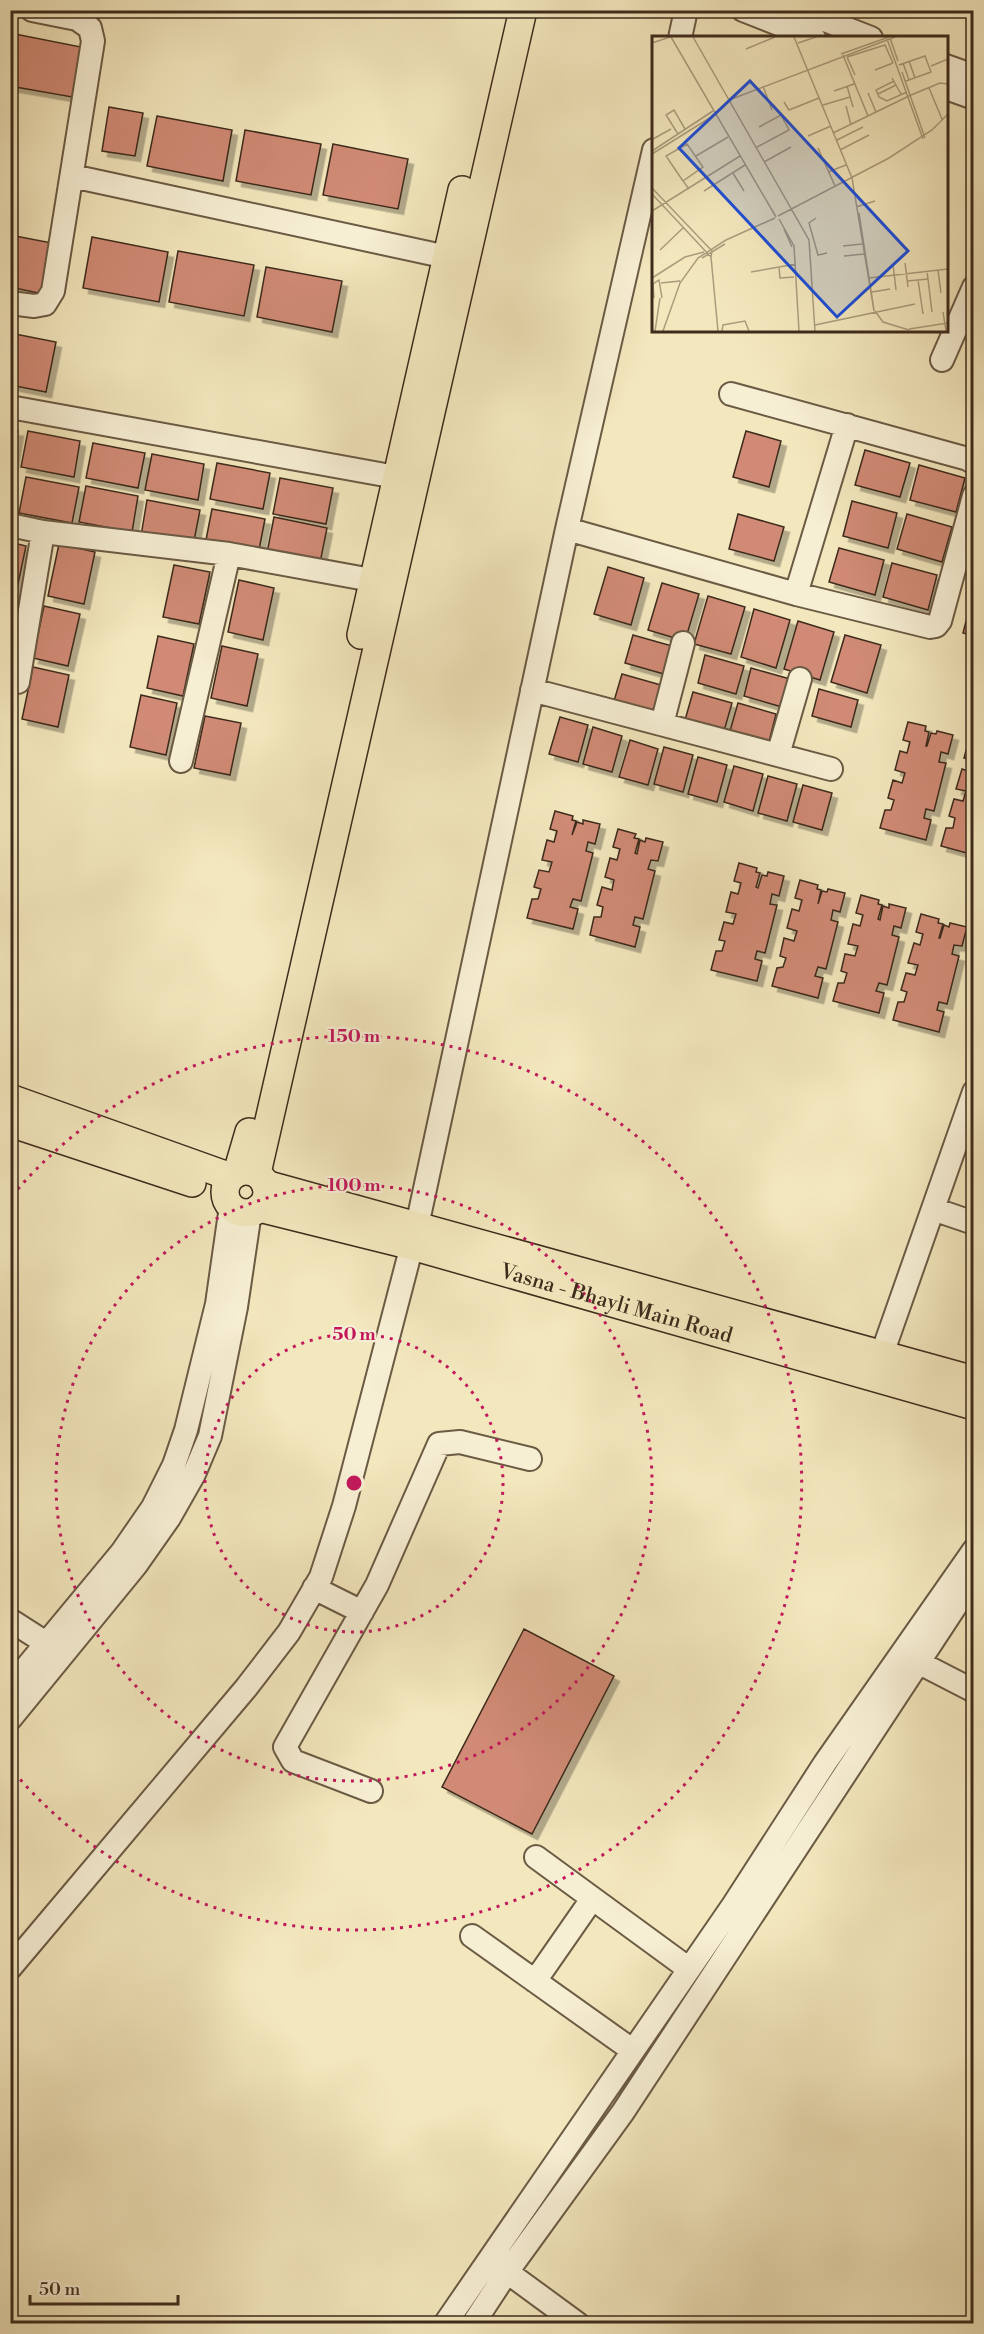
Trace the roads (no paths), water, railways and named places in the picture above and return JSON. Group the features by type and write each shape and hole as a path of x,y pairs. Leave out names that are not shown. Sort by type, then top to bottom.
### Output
{"main road":[{"path":"382,582 396,477 504,10"},
{"path":"244,1191 280,1020 382,582 523,10"},
{"name":"Vasna - Bhayli Main Road","path":"10,1098 244,1191"},
{"name":"Vasna - Bhayli Main Road","path":"10,1123 244,1191 882,1354 974,1380"},
{"name":"Vasna - Bhayli Main Road","path":"414,1236 974,1406"}],"street":[{"path":"10,303 34,306 45,304 53,291 93,41 90,28 77,19 32,10"},
{"path":"680,36 686,10"},
{"path":"743,10 809,36"},
{"path":"799,10 866,36"},
{"path":"948,67 974,76"},
{"path":"948,89 974,98"},
{"path":"10,1968 246,1688 289,1632 321,1577 344,1506 414,1236 567,529 652,159"},
{"path":"72,176 447,257"},
{"path":"942,360 974,287"},
{"path":"731,394 968,459 974,463"},
{"path":"10,407 396,477"},
{"path":"796,594 847,425"},
{"path":"567,529 796,594 930,627 936,626 940,621 974,496"},
{"path":"10,525 43,532 229,554 382,582"},
{"path":"18,681 43,532"},
{"path":"181,761 229,554"},
{"path":"662,724 683,643"},
{"path":"778,755 800,679"},
{"path":"532,690 831,769"},
{"path":"882,1354 974,1092"},
{"path":"10,1687 55,1649 136,1565 169,1518 194,1474 210,1436 236,1307 244,1191"},
{"path":"933,1209 974,1223"},
{"path":"370,1791 293,1761 285,1748 376,1585 438,1444 460,1442 530,1459"},
{"path":"473,2324 507,2272 623,2112 910,1658 974,1551"},
{"path":"445,2324 689,1969 825,1763 974,1578"},
{"path":"314,1588 362,1612"},
{"path":"10,1620 55,1649"},
{"path":"10,1719 55,1649"},
{"path":"910,1658 974,1691"},
{"path":"536,1857 689,1969"},
{"path":"535,1981 592,1899"},
{"path":"472,1936 632,2050"},
{"path":"491,2254 507,2272 578,2324"}]}
